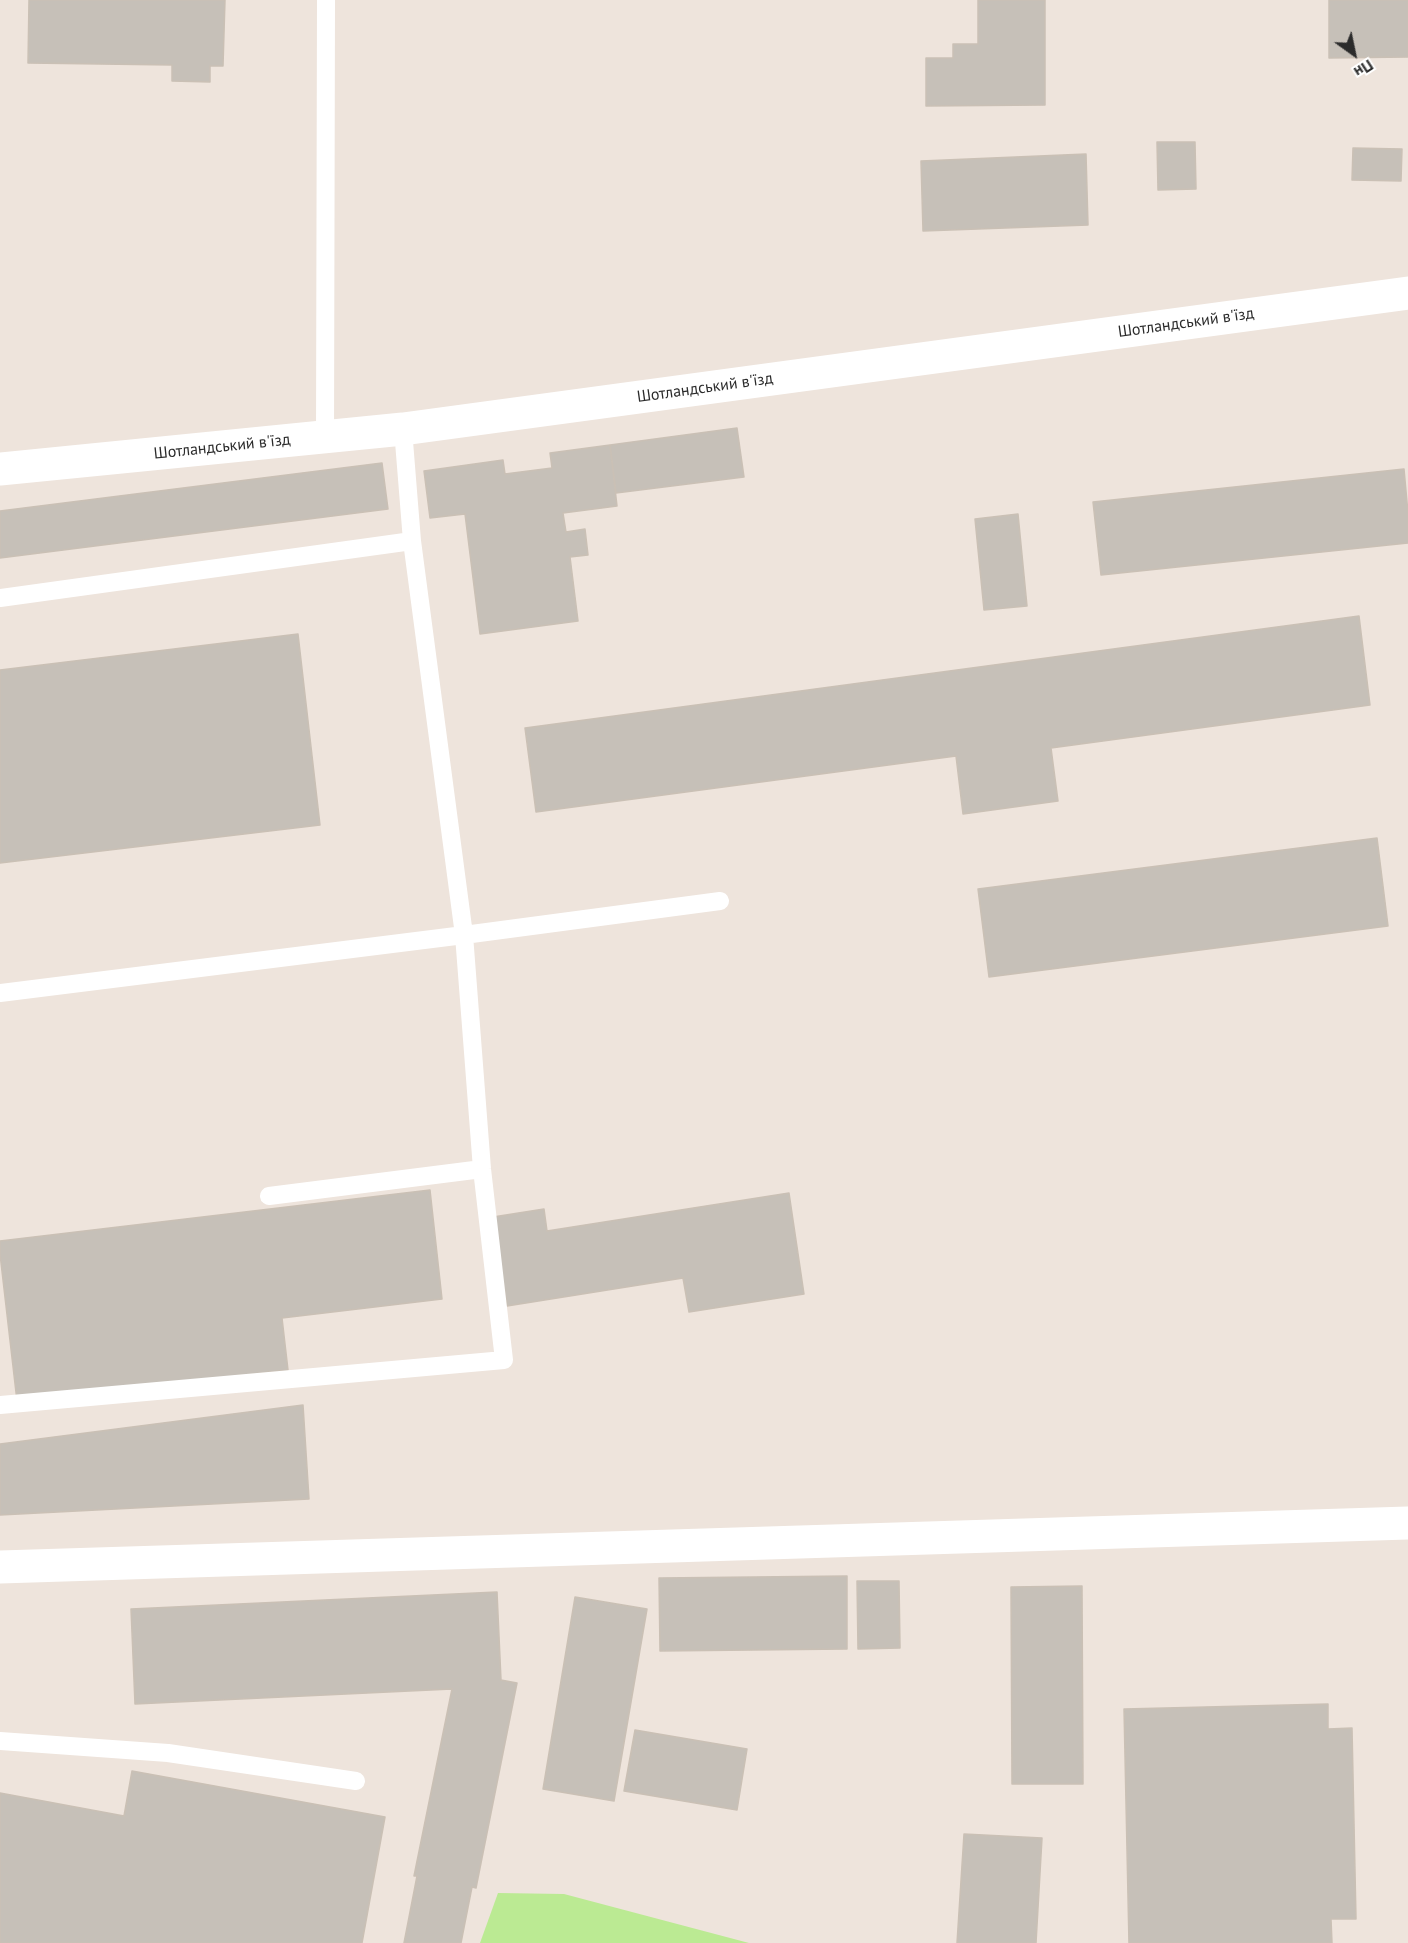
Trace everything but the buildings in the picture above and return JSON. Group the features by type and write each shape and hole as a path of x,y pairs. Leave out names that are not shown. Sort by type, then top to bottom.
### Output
{"street":[{"name":"Шотландський в'їзд","path":"0,469 403,429 1408,293"},
{"path":"0,1567 1408,1523"}],"lane":[{"path":"325,436 326,0"},
{"path":"0,1405 504,1360 482,1169 464,935 412,541 403,429"},
{"path":"0,598 412,541"},
{"path":"0,993 720,901"},
{"path":"269,1196 482,1169"},
{"path":"0,1741 168,1753 356,1781"}],"green space":[{"path":"498,1893 564,1894 749,1943 480,1943"}]}
